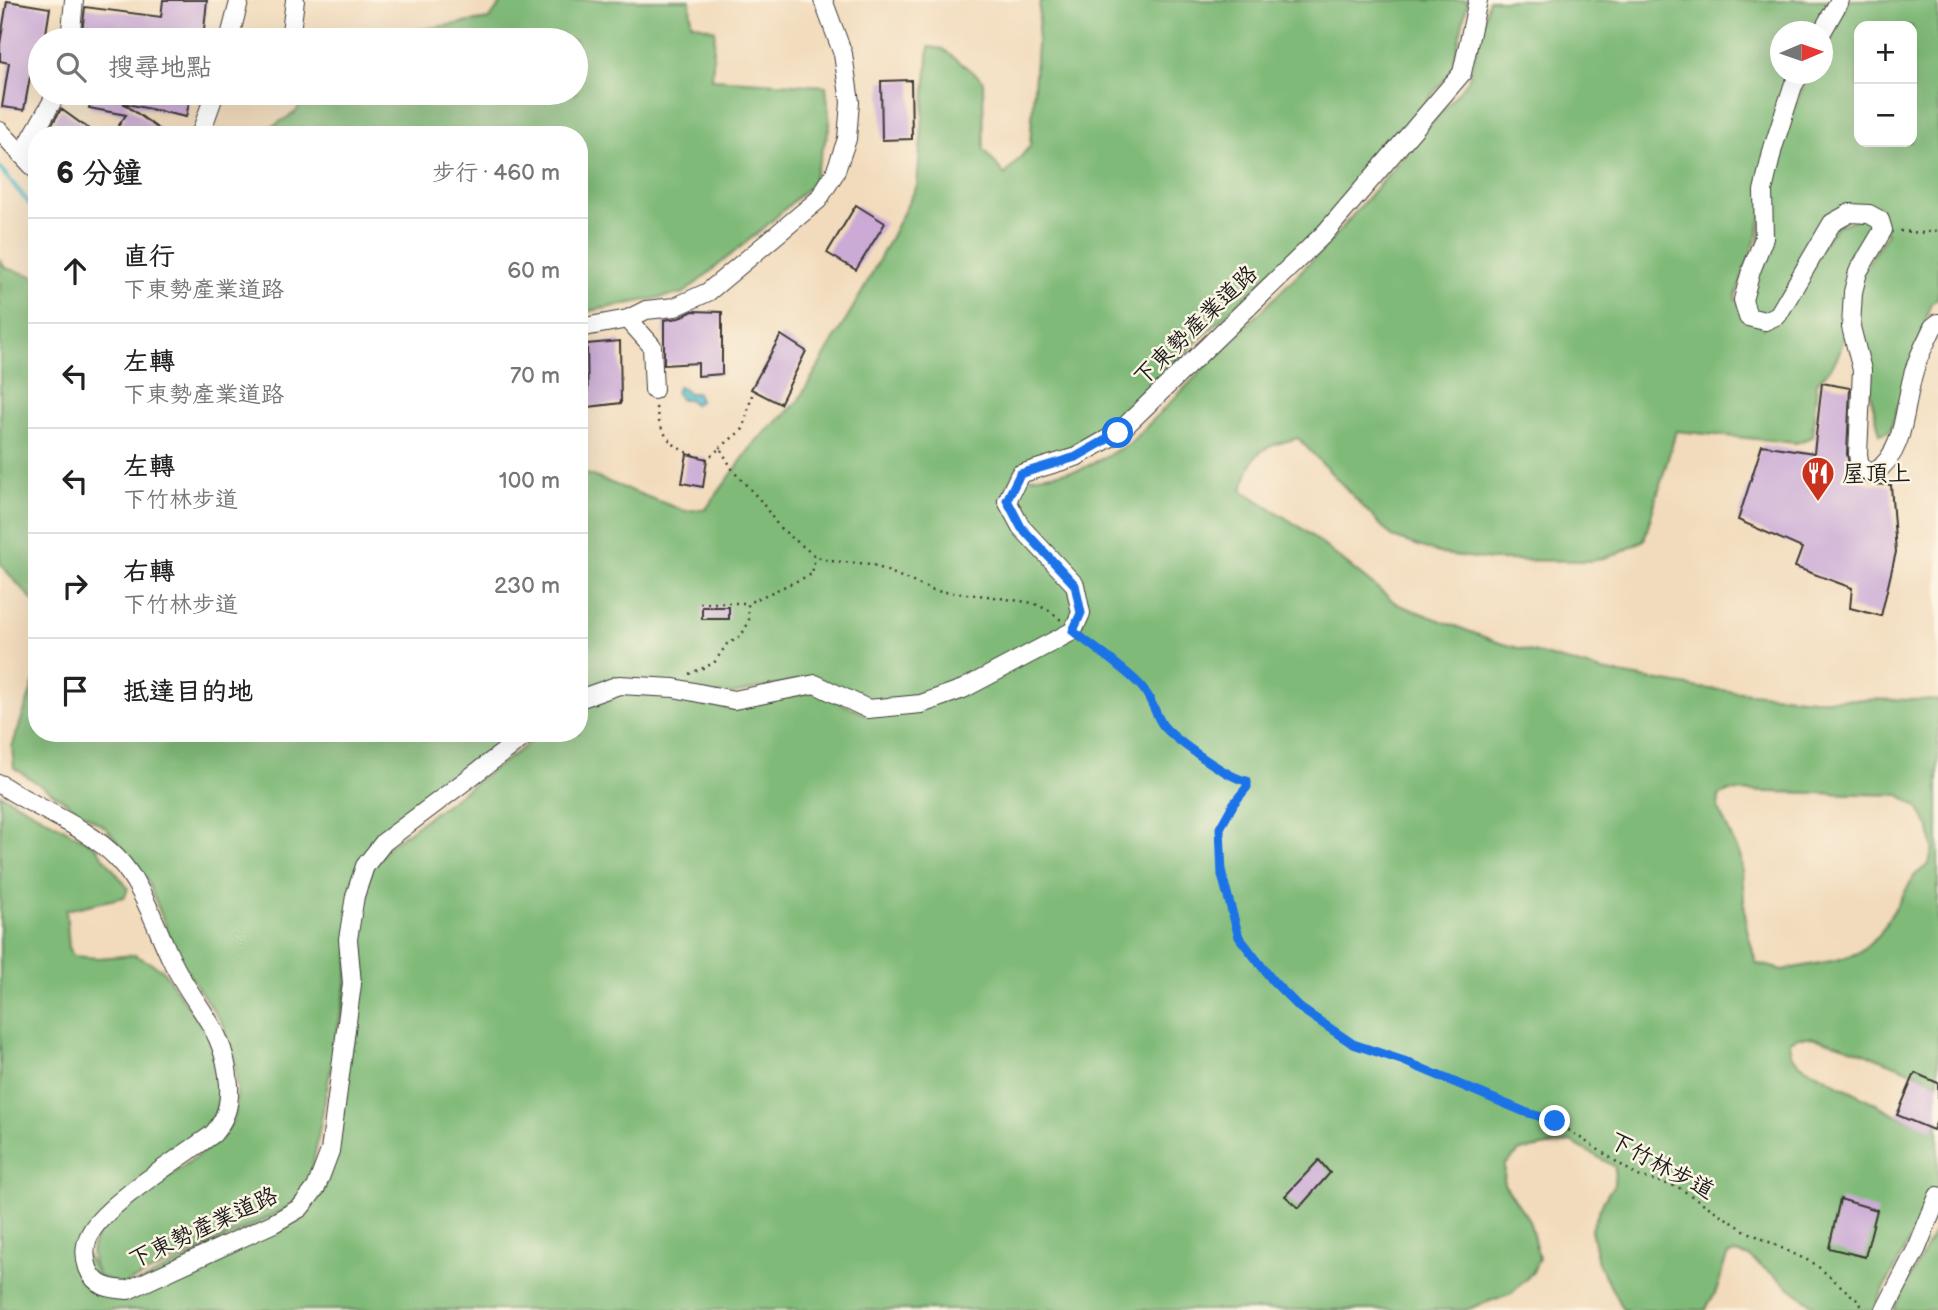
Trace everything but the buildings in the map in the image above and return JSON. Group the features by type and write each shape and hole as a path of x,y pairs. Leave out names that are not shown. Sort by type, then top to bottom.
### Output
{"street":[{"path":"71,28 74,0"},
{"path":"292,28 295,0"},
{"path":"588,326 628,319 646,310 674,307 708,292 818,200 835,173 847,139 850,102 843,54 823,0"},
{"name":"下東勢產業道路","path":"1073,631 1081,613 1075,585 1021,527 1007,500 1020,474 1076,457 1118,433 1325,233 1462,73 1479,0"},
{"path":"1828,21 1840,0"},
{"path":"232,28 239,2"},
{"path":"1794,84 1773,148 1763,191 1764,237 1743,300 1748,317 1765,321 1778,315 1832,223 1850,213 1869,214 1880,220 1883,230 1857,272 1853,292 1851,327 1862,370 1858,454 1860,468 1874,473 1883,466 1899,441 1915,367 1933,327 1938,323"},
{"path":"38,126 50,105"},
{"path":"206,126 212,105"},
{"path":"0,131 28,161"},
{"path":"22,155 28,144"},
{"path":"628,319 652,346 654,390"},
{"path":"588,696 619,685 674,688 734,700 816,684 868,709 921,704 963,690 1073,631"},
{"name":"下東勢產業道路","path":"0,785 98,840 120,860 138,889 174,965 220,1039 227,1066 228,1107 221,1125 213,1134 153,1176 101,1218 88,1237 85,1260 94,1280 107,1287 128,1290 274,1223 300,1208 316,1188 330,1151 352,984 348,939 355,896 365,866 384,842 517,742"},
{"path":"1885,1310 1917,1248 1938,1196"}],"path":[{"path":"1883,230 1923,233 1938,230"},
{"path":"654,390 657,416 671,443 687,454 707,459 743,429 752,395"},
{"name":"下竹林步道","path":"720,448 734,472 761,501 779,527 815,556 830,561 871,565 934,592 1033,603 1050,611 1141,686 1155,706 1163,725 1216,766 1247,781 1247,787 1220,828 1222,875 1239,937 1273,981 1300,1008 1353,1044 1404,1061 1525,1112 1555,1121 1638,1176 1678,1187 1744,1230 1815,1264 1865,1310"},
{"path":"700,603 748,603 812,574 815,556"},
{"path":"687,675 714,663 727,645 745,630 749,620 748,603"}],"green space":[{"path":"504,0 690,0 691,23 715,30 712,79 826,86 830,125 812,184 766,226 684,293 588,311 588,126 273,126 296,112 300,105 588,105 588,28 430,28 489,19"},
{"path":"1040,0 1468,0 1452,71 1320,227 1113,420 1074,452 1016,470 1001,500 1070,587 1075,613 1065,630 919,698 869,702 814,677 732,694 588,692 588,474 685,511 706,509 755,442 797,403 865,287 917,186 929,47 943,49 983,80 984,150 1005,175 1030,146"},
{"path":"1489,0 1830,0 1818,21 1770,21 1770,84 1790,84 1757,236 1735,298 1763,328 1836,226 1864,217 1877,230 1854,267 1845,331 1837,357 1817,382 1812,437 1796,443 1676,431 1644,540 1618,554 1592,561 1492,560 1442,554 1392,537 1298,438 1266,448 1260,453 1250,466 1242,490 1303,529 1397,604 1500,643 1602,671 1700,688 1813,699 1938,700 1938,1083 1868,1054 1828,1041 1799,1037 1790,1041 1792,1056 1803,1066 1897,1115 1933,1129 1938,1119 1938,1187 1876,1304 1877,1310 1820,1310 1749,1257 1736,1253 1728,1255 1717,1289 1706,1310 1623,1310 1598,1263 1591,1229 1614,1184 1615,1167 1571,1142 1520,1151 1505,1165 1504,1184 1529,1220 1539,1258 1533,1272 1512,1293 1466,1310 0,1310 0,794 94,845 128,888 125,897 66,910 69,947 73,956 98,958 135,955 162,969 213,1042 220,1092 215,1116 205,1132 81,1248 113,1296 321,1190 352,941 370,870 390,845 531,742 588,742 588,704 622,693 667,696 733,709 814,691 865,714 965,694 1086,613 1026,526 1013,502 1024,478 1080,470 1129,444 1328,244 1468,81","holes":["1729,791 1899,795 1917,806 1930,828 1933,848 1929,864 1915,875 1879,935 1858,953 1837,960 1782,970 1756,963 1746,925 1741,858 1718,808 1719,796"]},
{"path":"1849,0 1938,0 1938,298 1931,303 1890,431 1880,434 1854,326 1862,273 1887,233 1850,209 1776,309 1765,315 1753,311 1749,298 1771,183 1797,100 1805,84 1833,84 1833,31"},
{"path":"0,260 5,268 28,274 28,595 0,564"},
{"path":"28,700 28,742 510,742 360,861 346,985 309,1186 292,1205 123,1285 99,1277 91,1254 96,1237 106,1223 223,1137 235,1116 235,1062 224,1026 179,960 146,877 106,828 14,768 12,747"},
{"path":"1938,1225 1938,1310 1894,1310 1896,1304"}],"water":[{"path":"679,386 689,393 697,393 700,401 694,404 688,399 680,399 676,392"}],"waterway":[{"path":"0,168 28,202"}],"place":[{"name":"屋頂上","path":"1818,503"}],"route":[{"path":"1118,433 1076,457 1020,474 1007,500 1021,527 1075,585 1081,613 1073,631 1141,686 1155,706 1163,725 1216,766 1242,781 1247,781 1247,787 1220,828 1222,875 1239,937 1273,981 1300,1008 1353,1044 1404,1061 1525,1112 1555,1121"}]}
